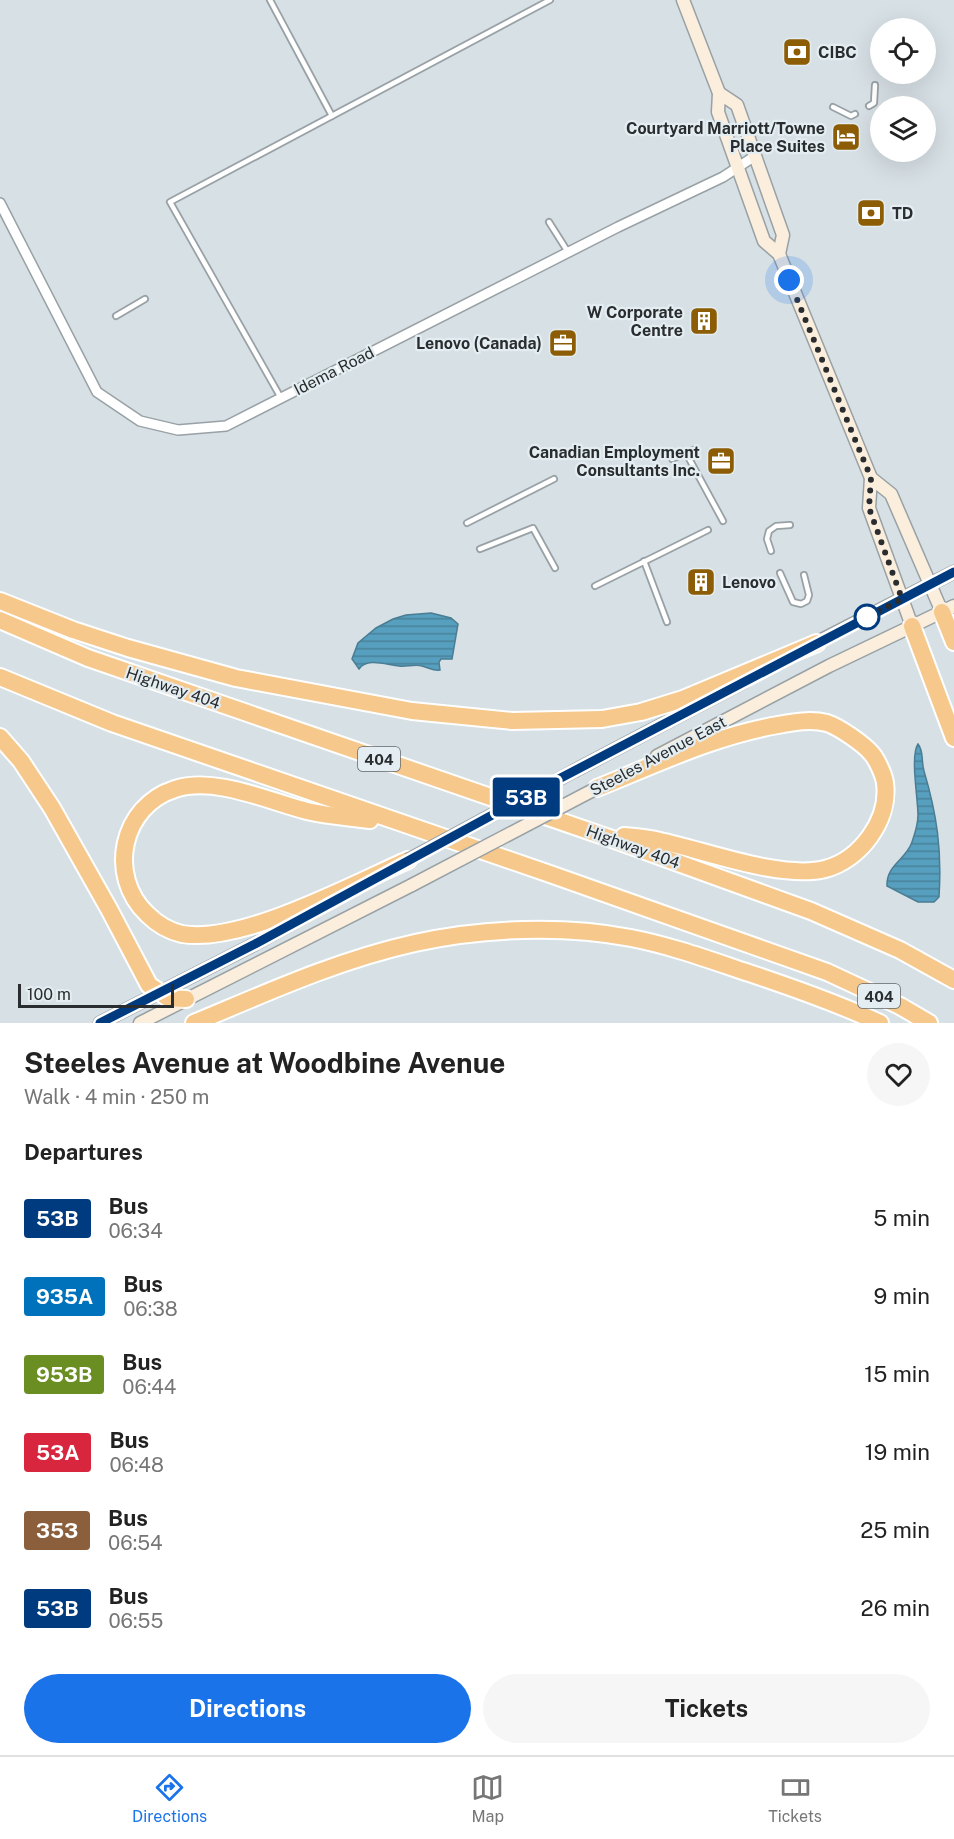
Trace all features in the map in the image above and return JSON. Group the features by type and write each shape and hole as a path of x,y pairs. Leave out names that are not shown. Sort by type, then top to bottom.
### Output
{"highway":[{"path":"0,601 73,630 128,648 236,678 412,711 512,721 558,722 602,719 641,712 683,699 817,643"},
{"path":"948,609 954,642"},
{"name":"Highway 404","path":"0,620 88,658 588,831 811,912 900,950 954,980"},
{"path":"912,626 954,738"},
{"name":"404","path":"0,677 112,723 827,972 900,1006 929,1023"},
{"path":"588,831 659,840 744,862 791,871 824,869 845,861 867,842 883,810 885,782 872,754 847,733 827,723 804,721 724,737 597,788"},
{"path":"0,737 21,761 52,808 149,985 168,998 186,999"},
{"path":"408,860 274,918 210,935 180,933 156,923 138,905 129,890 123,868 125,846 134,822 149,802 175,789 201,785 309,811 416,827"},
{"path":"194,1023 336,965 383,951 447,937 510,930 556,931 630,938 677,949 811,994 880,1023"}],"main road":[{"path":"683,0 719,93 718,112 764,241 778,254 871,478 869,508 912,626"},
{"path":"719,93 737,105 783,235 778,254"},
{"path":"871,478 891,494 930,585 948,609"},
{"name":"Steeles Avenue East","path":"100,1023 255,944 576,770 954,572"},
{"name":"Steeles Avenue East","path":"140,1023 412,885 799,681 948,609"}],"street":[{"name":"Idema Road","path":"0,203 98,392 140,421 177,430 226,426 568,252 723,177 755,156"}],"lane":[{"path":"270,0 332,116"},
{"path":"281,398 170,202 550,0"},
{"path":"868,106 874,103 874,85"},
{"path":"833,107 850,116 855,114"},
{"path":"549,222 568,252"},
{"path":"116,316 145,299"},
{"path":"672,459 696,448"},
{"path":"686,453 723,521"},
{"path":"467,523 554,479"},
{"path":"771,551 767,539 769,531 776,526 790,525"},
{"path":"480,549 533,528 555,568"},
{"path":"595,586 708,530"},
{"path":"644,561 667,622"},
{"path":"780,573 793,602 801,604 807,601 809,595 804,575"}],"water":[{"path":"431,613 451,618 458,624 452,659 441,659 440,670 419,665 402,666 378,663 367,663 359,669 352,659 358,643 376,628 406,615"},
{"path":"918,744 938,833 939,897 934,902 918,902 887,886 890,873 909,848 917,826 914,767"}],"bus line":[{"name":"53B","path":"100,1023 255,944 555,781 954,572"}],"place":[{"name":"CIBC","path":"797,52"},
{"name":"Courtyard Marriott/Towne Place Suites","path":"846,137"},
{"name":"TD","path":"871,213"},
{"name":"W Corporate Centre","path":"704,321"},
{"name":"Lenovo (Canada)","path":"563,343"},
{"name":"Canadian Employment Consultants Inc.","path":"721,461"},
{"name":"Lenovo","path":"701,582"}],"route":[{"path":"789,280 871,478 869,508 902,599 864,619 867,617"}]}
